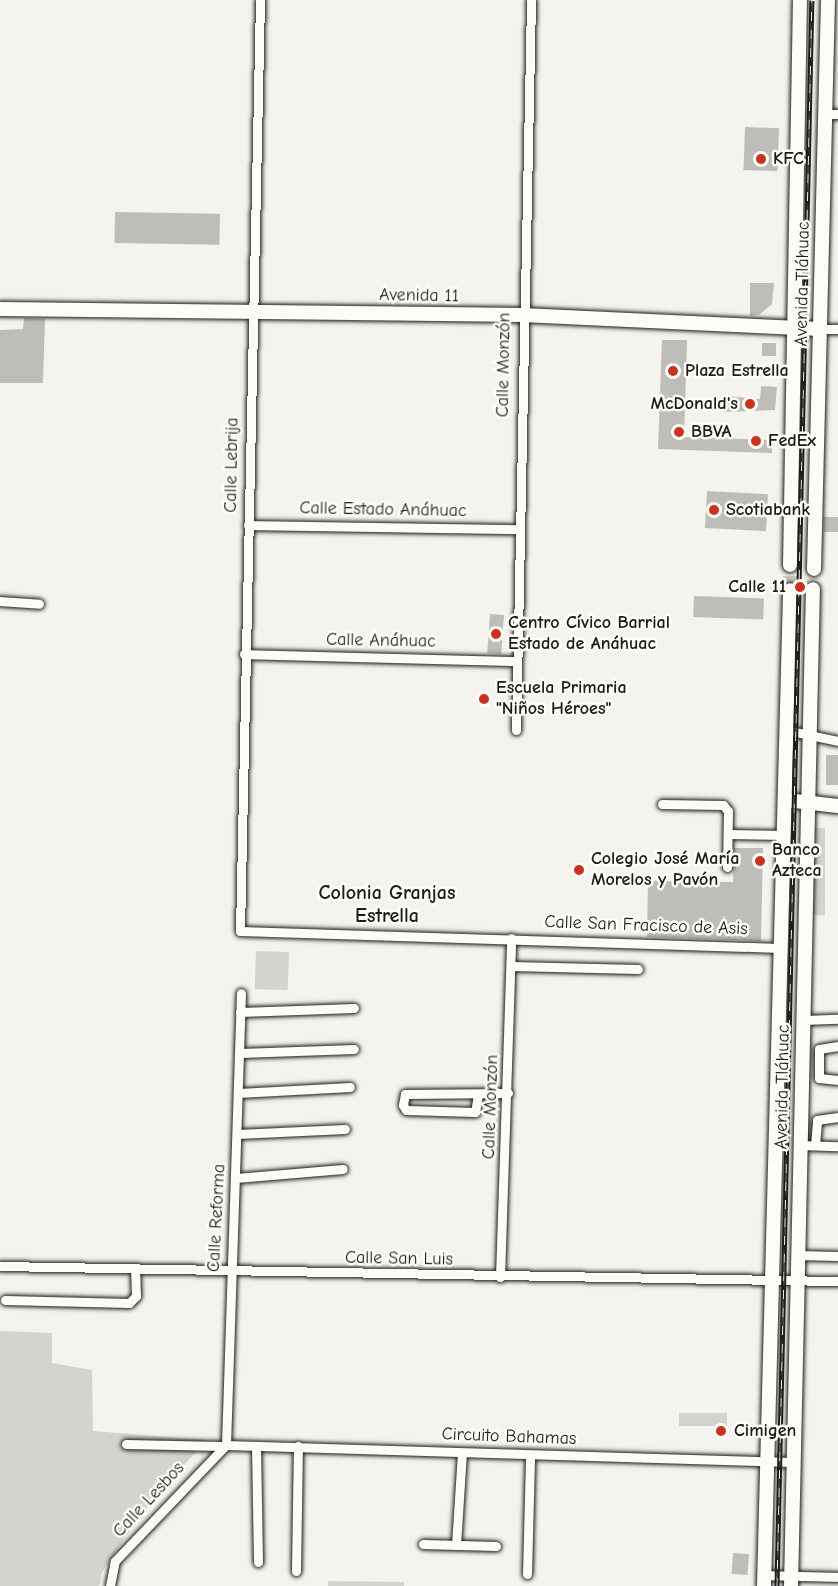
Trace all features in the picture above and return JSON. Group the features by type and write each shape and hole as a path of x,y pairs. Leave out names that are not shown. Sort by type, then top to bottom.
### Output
{"main road":[{"name":"Avenida Tláhuac","path":"790,565 796,328 800,0"},
{"name":"Avenida Tláhuac","path":"814,569 820,329 831,114 828,0"},
{"name":"Avenida 11","path":"0,309 252,314 522,315 820,329"},
{"name":"Avenida Tláhuac","path":"791,1581 813,588"},
{"name":"Avenida Tláhuac","path":"764,1580 790,590"},
{"path":"786,800 808,799 838,806"}],"street":[{"name":"Calle Lebrija","path":"240,931 244,654 260,0"},
{"name":"Calle Monzón","path":"516,730 517,529 531,0"},
{"name":"Avenida 11","path":"820,329 838,329"},
{"name":"Calle Estado Anáhuac","path":"248,525 517,529"},
{"path":"0,601 39,604"},
{"name":"Calle Anáhuac","path":"244,654 516,661"},
{"path":"786,730 838,741"},
{"path":"662,804 723,805 728,834 727,867"},
{"path":"728,834 785,835"},
{"name":"Calle San Fracisco de Asis","path":"240,931 780,948"},
{"name":"Calle Monzón","path":"501,1277 511,938"},
{"path":"511,966 638,969"},
{"name":"Calle Reforma","path":"224,1445 236,1178 241,993"},
{"path":"240,1012 354,1008"},
{"path":"803,1020 838,1019"},
{"path":"838,1046 819,1049 819,1078 838,1080"},
{"path":"240,1053 354,1049"},
{"path":"238,1093 350,1087"},
{"path":"478,1094 475,1112 406,1110 403,1105 405,1094 508,1093"},
{"path":"815,1145 817,1120 838,1117"},
{"path":"237,1134 345,1129"},
{"path":"800,1145 838,1146"},
{"path":"236,1178 343,1169"},
{"path":"797,1255 838,1256"},
{"name":"Calle San Luis","path":"0,1266 771,1284 797,1280 838,1281"},
{"path":"5,1300 129,1303 136,1296 135,1270"},
{"name":"Circuito Bahamas","path":"126,1444 298,1446 530,1456 792,1461"},
{"name":"Calle Lesbos","path":"110,1586 116,1561 224,1445"},
{"path":"256,1446 258,1562"},
{"path":"296,1571 298,1446"},
{"path":"456,1545 462,1453"},
{"path":"527,1574 530,1456"},
{"path":"423,1544 496,1546"},
{"path":"764,1580 791,1581 838,1577"}],"shaded area":[{"path":"812,828 825,828 825,915 812,915"},
{"path":"256,951 289,952 288,990 255,989"},
{"path":"0,1331 52,1333 52,1363 92,1370 93,1431 206,1440 139,1517 102,1572 99,1586 0,1586"},
{"path":"679,1413 727,1413 727,1426 679,1426"},
{"path":"328,1581 404,1582 404,1586 328,1586"}],"building":[{"path":"745,127 779,128 777,171 743,170"},
{"path":"115,212 220,214 219,245 114,243"},
{"path":"750,283 774,283 772,304 759,315 750,316"},
{"path":"24,318 45,319 43,383 0,383 0,330 23,329"},
{"name":"Plaza Estrella","path":"662,340 687,340 684,437 772,440 772,453 658,449"},
{"path":"762,343 776,343 776,356 762,356"},
{"name":"McDonald's","path":"761,386 777,387 775,410 724,412 725,396 760,399"},
{"path":"707,491 768,494 766,531 705,528"},
{"path":"824,517 838,517 838,532 824,532"},
{"path":"694,596 764,598 763,619 693,617"},
{"name":"Centro Cívico Barrial Estado de Anáhuac","path":"490,614 504,615 501,654 487,653"},
{"path":"826,755 838,755 838,785 826,785"},
{"path":"734,848 763,848 761,941 647,937 648,881 733,882"},
{"path":"733,1553 749,1554 747,1575 732,1574"}],"tunnel":[{"path":"790,565 790,590"}],"railway":[{"path":"777,1586 812,0"}],"place":[{"name":"KFC","path":"761,159"},
{"name":"Plaza Estrella","path":"673,371"},
{"name":"McDonald's","path":"750,404"},
{"name":"BBVA","path":"679,432"},
{"name":"FedEx","path":"756,441"},
{"name":"Scotiabank","path":"714,510"},
{"name":"Calle 11","path":"800,587"},
{"name":"Centro Cívico Barrial Estado de Anáhuac","path":"496,634"},
{"name":"Escuela Primaria \"Niños Héroes\"","path":"484,699"},
{"name":"Banco Azteca","path":"760,861"},
{"name":"Colegio José María Morelos y Pavón","path":"579,870"},
{"name":"Cimigen","path":"721,1431"}],"district":[{"name":"Colonia Granjas Estrella","path":"387,904"}]}
